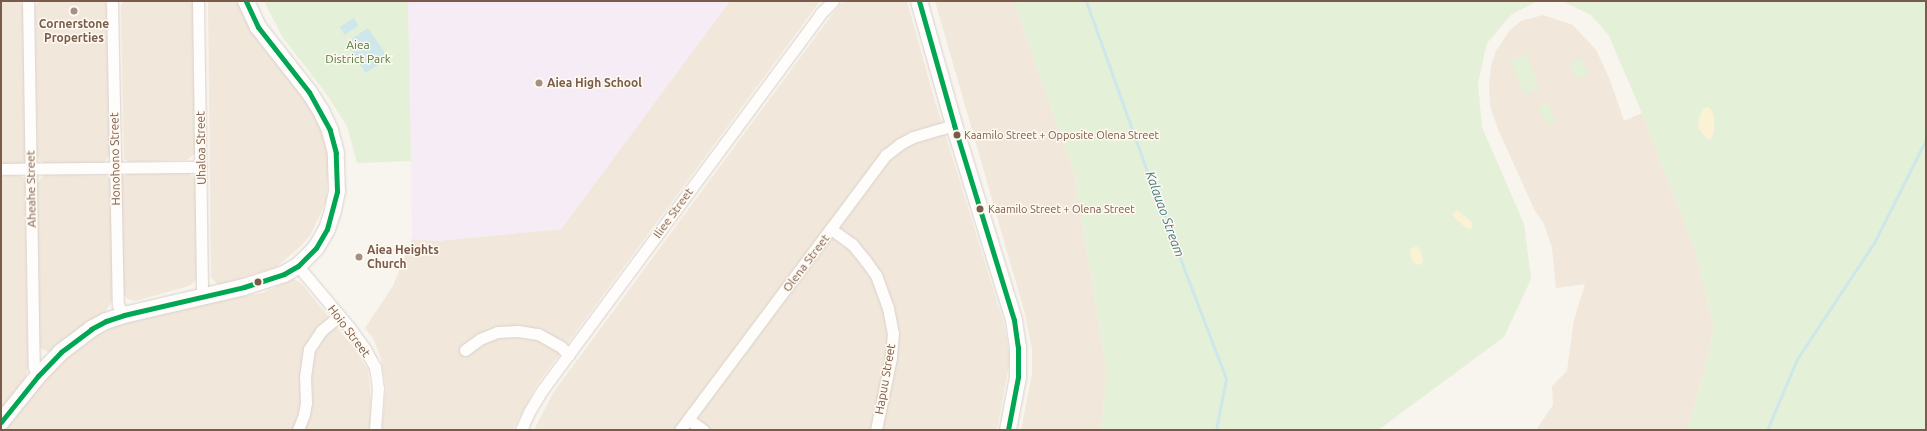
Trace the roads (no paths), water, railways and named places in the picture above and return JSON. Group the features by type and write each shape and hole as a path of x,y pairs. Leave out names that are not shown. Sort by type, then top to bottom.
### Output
{"street":[{"name":"Aheahe Street","path":"28,1 34,367 38,376"},
{"name":"Honohono Street","path":"112,1 118,305 124,314"},
{"name":"Uhaloa Street","path":"198,1 202,296"},
{"path":"1,422 38,376 74,340 106,321 124,314 244,287 284,274 298,266 316,248 327,229 334,210 337,191 336,153 330,130 321,111 258,27 246,1"},
{"name":"Iliee Street","path":"521,430 544,389 820,14 833,1"},
{"path":"919,1 954,125 1014,320 1018,347 1018,377 1008,430"},
{"name":"Olena Street","path":"680,430 886,155 900,144 913,137 954,125"},
{"path":"1,169 201,168"},
{"name":"Hapuu Street","path":"831,229 852,244 876,276 888,308 893,333 891,358 876,430"},
{"name":"Hoio Street","path":"298,266 365,349 375,367 378,388 375,430"},
{"path":"298,430 304,414 306,402 305,377 309,349 321,331 339,316"},
{"path":"465,350 480,339 497,332 518,331 538,334 561,347 569,355"},
{"path":"688,419 703,430"}],"water":[{"path":"354,18 359,26 344,35 340,27"},
{"path":"368,28 388,58 366,73 346,43"}],"waterway":[{"name":"Kalauao Stream","path":"1086,1 1146,169 1226,379 1216,430"},
{"path":"1767,430 1797,359 1875,241 1926,139"}],"place":[{"name":"Cornerstone Properties","path":"74,11"},
{"name":"Aiea High School","path":"539,83"},
{"name":"Kaamilo Street + Opposite Olena Street","path":"957,135"},
{"name":"Kaamilo Street + Olena Street","path":"980,209"},
{"name":"Aiea Heights Church","path":"359,257"}],"park label":[{"name":"Aiea District Park","path":"358,52"}]}
